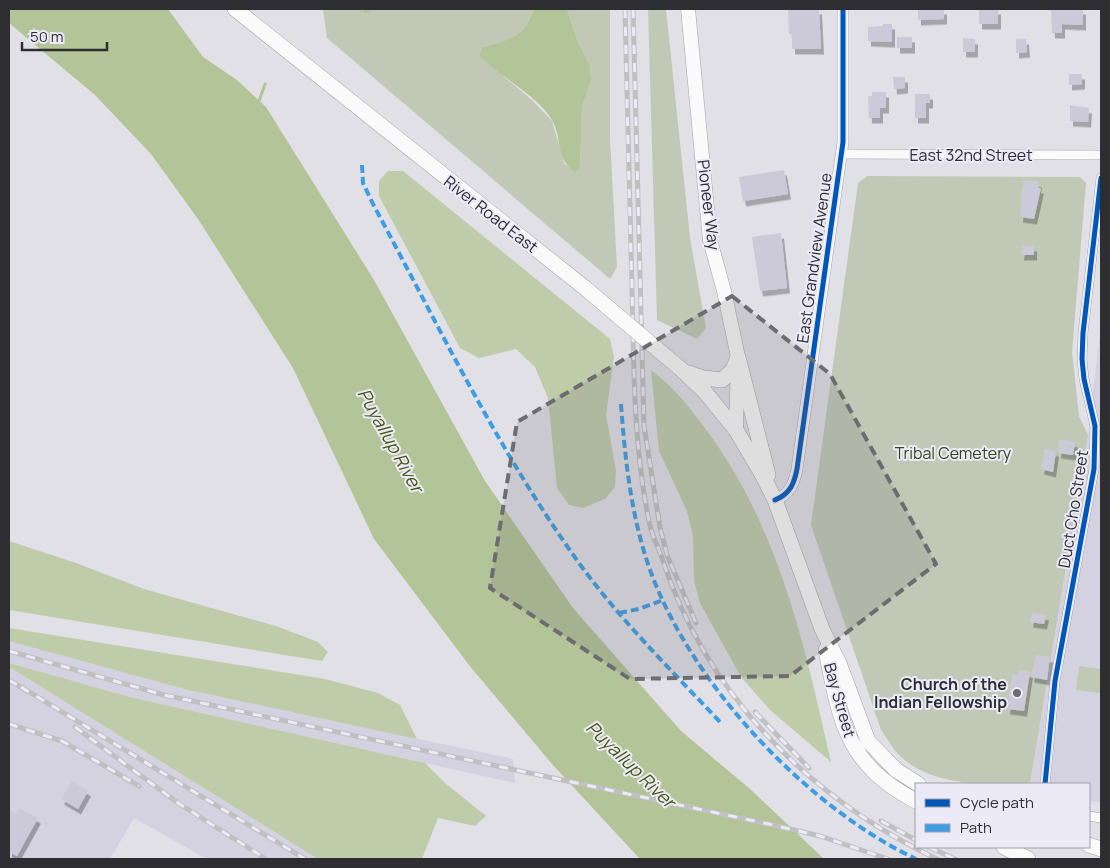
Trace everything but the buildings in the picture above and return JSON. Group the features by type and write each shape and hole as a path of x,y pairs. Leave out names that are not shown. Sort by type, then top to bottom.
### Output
{"main road":[{"name":"River Road East","path":"235,9 585,288 682,370 705,392 736,430 774,500"},
{"name":"Pioneer Way","path":"688,9 710,240 724,291 738,357 736,430"},
{"path":"682,370 703,378 722,380 733,370 738,357"},
{"path":"738,357 774,500"},
{"name":"Bay Street","path":"774,500 822,629 839,664 868,741 890,765 917,783"},
{"name":"Bay Street","path":"822,629 832,683 845,726 858,754 880,778 915,800"},
{"path":"1006,848 1028,859"}],"street":[{"name":"East Grandview Avenue","path":"774,500 783,497 791,489 797,469 841,154 843,9"},
{"name":"East 32nd Street","path":"841,154 1101,156"},
{"name":"Duct Cho Street","path":"1045,783 1055,681 1094,469 1095,426 1084,379 1082,360 1083,333 1101,178"}],"highlighted area":[{"path":"732,296 830,374 936,564 790,676 630,679 490,588 517,422"}],"shaded area":[{"path":"388,171 403,171 610,339 614,357 606,415 616,470 615,487 605,499 583,508 569,505 557,488 548,398 535,367 516,349 479,358 460,348 379,196 379,181"},
{"path":"1101,325 1101,802 1090,801 1090,783 1030,783 1088,435"},
{"path":"651,370 688,406 707,431 732,468 753,507 786,589 811,675 831,762 770,710 741,677 700,603 694,581 693,536 687,511 659,451"},
{"path":"9,541 76,563 144,589 276,626 318,642 328,652 322,661 9,610"},
{"path":"9,628 325,679 378,693 400,705 417,739 184,689 9,641"},
{"path":"9,641 184,689 513,759 515,783 130,697 9,663"},
{"path":"9,663 130,697 425,763 445,783 486,816 475,826 438,818 422,859 318,859 9,667"},
{"path":"9,667 318,859 207,859 134,818 110,859 9,859"}],"green space":[{"path":"323,9 533,9 526,27 521,32 509,40 482,47 479,56 532,100 552,121 565,165 580,166 582,107 591,80 590,65 578,42 567,9 610,9 610,138 617,267 610,279 327,38"},
{"path":"648,9 666,9 690,238 706,328 697,339 657,320"},
{"name":"Tribal Cemetery","path":"867,176 1080,177 1086,183 1072,352 1079,416 1088,435 1030,783 970,783 944,779 913,766 896,752 881,730 811,525 858,183"},
{"path":"1079,666 1101,669 1101,693 1076,690"}],"water":[{"name":"Puyallup River","path":"9,9 168,9 203,57 237,80 266,107 374,280 485,481 573,608 681,731 750,789 824,859 640,859 552,764 469,665 374,539 293,368 198,219 151,154 95,95 9,23"},
{"path":"533,9 567,9 578,42 590,65 591,80 582,107 580,166 575,172 568,166 561,154 555,127 545,111 528,94 479,56 482,47 508,40 521,32 530,19"}],"waterway":[{"path":"365,12 370,9"},
{"path":"258,104 265,84"}],"railway":[{"path":"625,9 635,407 640,467 650,526 681,607 706,654 735,697 768,737 805,773 846,805 890,834 915,847"},
{"path":"633,9 644,426 660,527 667,555 696,623"},
{"path":"9,651 164,695 764,823 820,836 888,859"},
{"path":"9,680 27,691"},
{"path":"21,687 305,859"},
{"path":"755,712 809,768"},
{"path":"9,724 62,741 139,786"},
{"path":"75,727 178,803 266,859"},
{"path":"881,821 915,839"},
{"path":"916,848 937,859"},
{"path":"931,848 955,859"}],"marked path":[{"path":"362,165 363,183 373,204 493,428 546,514 574,556 608,600 645,643 722,724"},
{"path":"621,404 633,507 643,547 649,567 667,610 692,654 722,696 756,737 794,774 834,808 875,836 916,859"},
{"path":"619,613 639,609 663,600"}],"cycle path":[{"path":"775,500 791,488 797,469 843,142 843,9"},
{"path":"1045,783 1055,681 1094,469 1095,426 1084,379 1082,359 1083,333 1101,178"}],"place":[{"name":"Church of the Indian Fellowship","path":"1017,693"}]}
